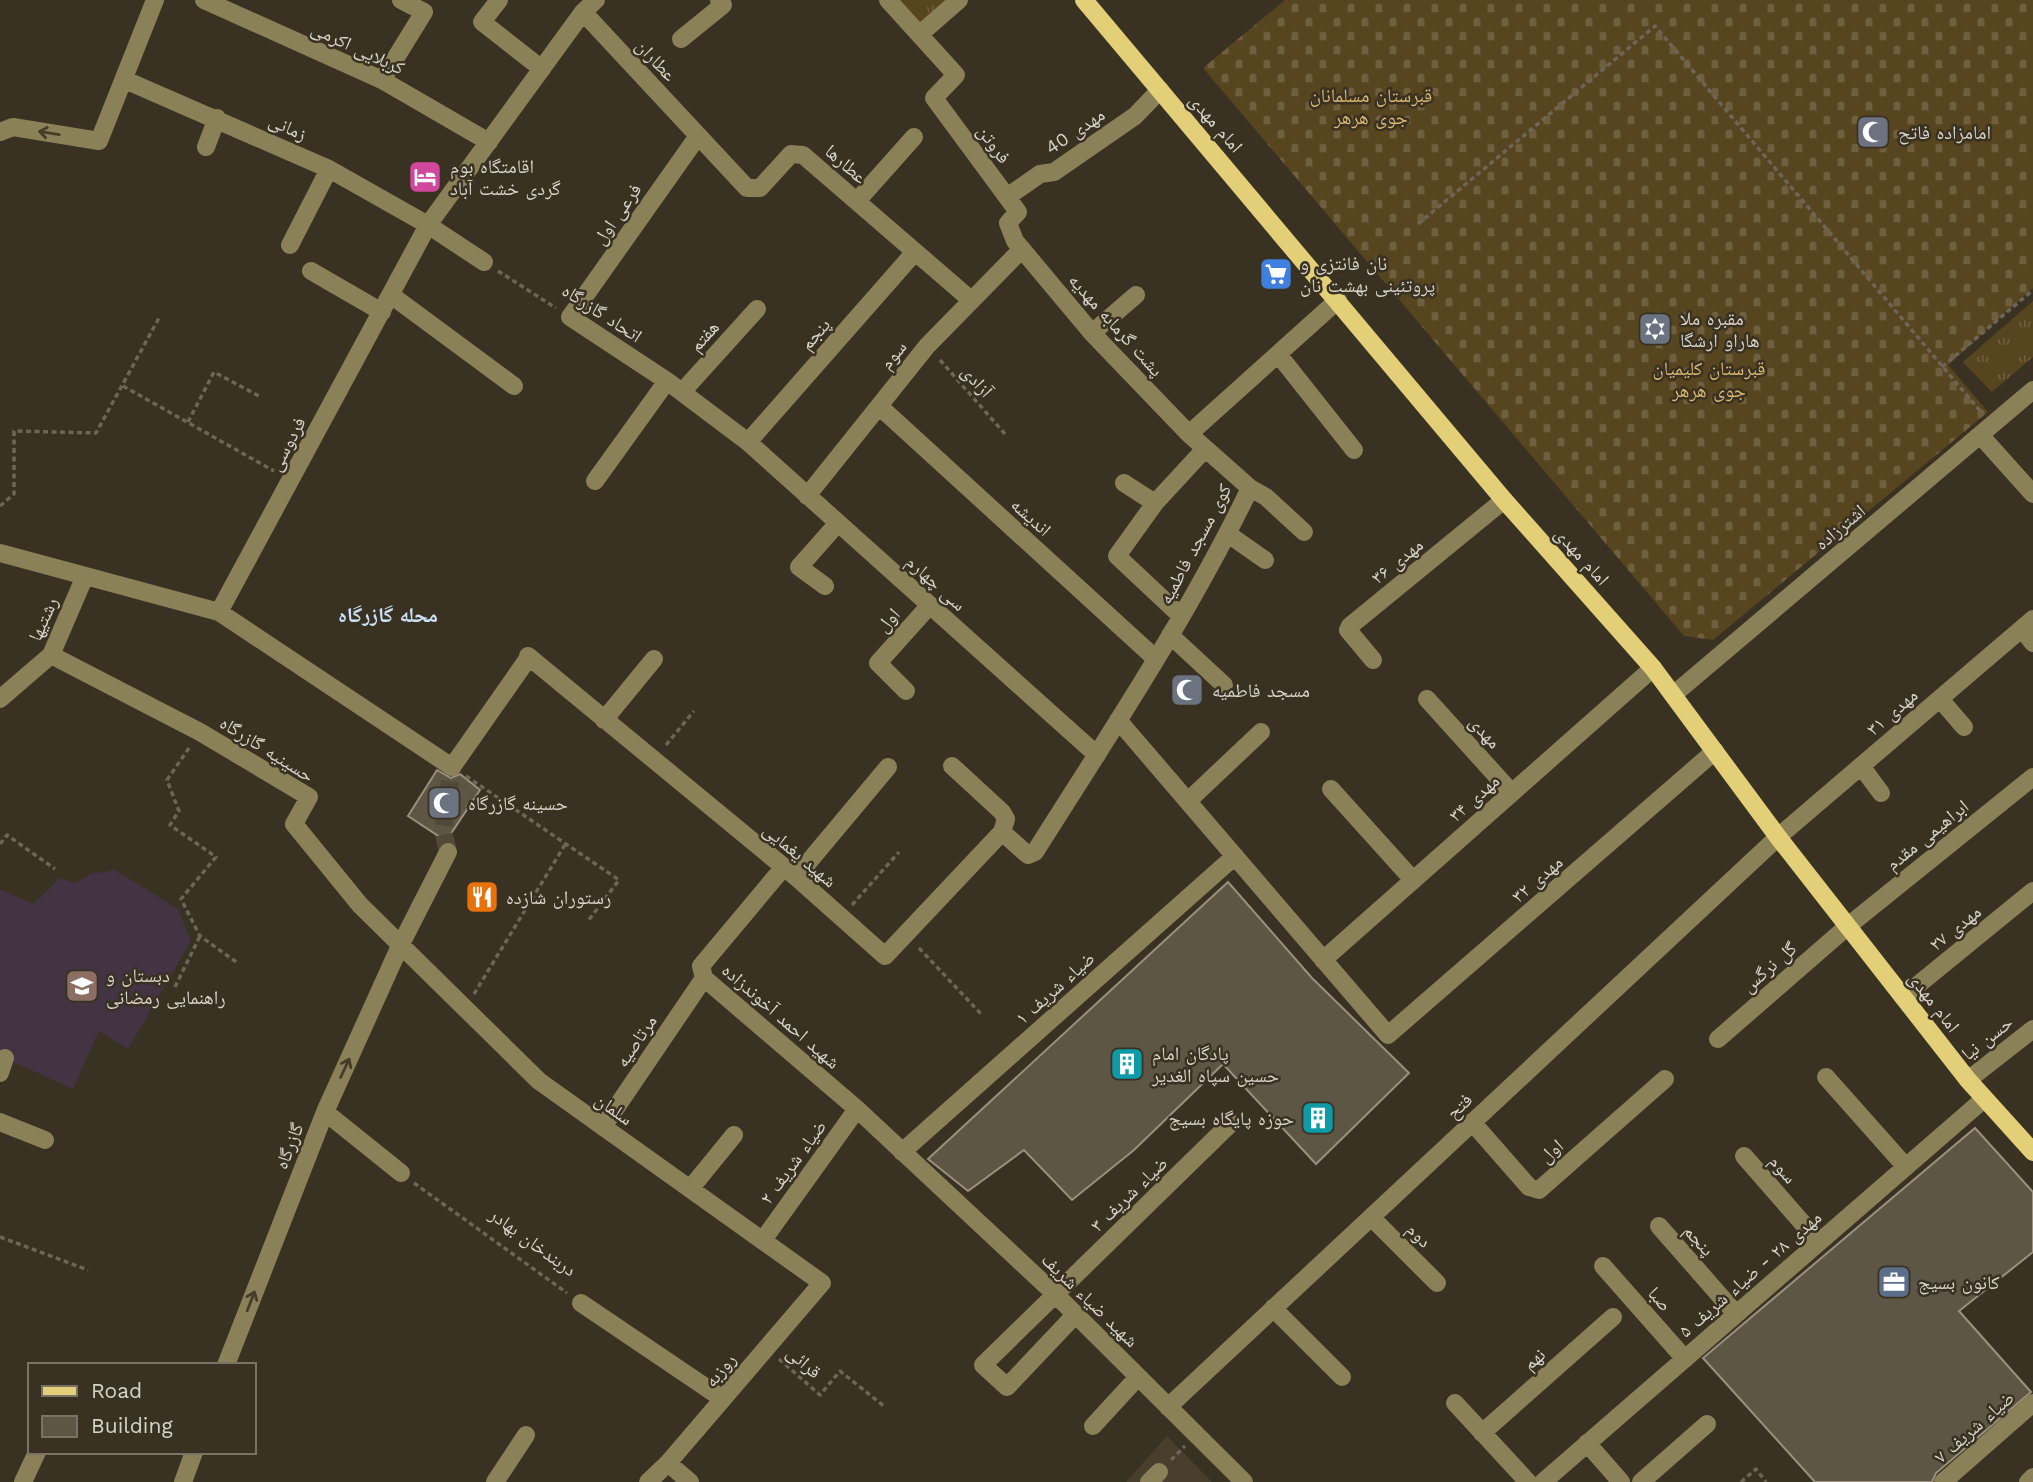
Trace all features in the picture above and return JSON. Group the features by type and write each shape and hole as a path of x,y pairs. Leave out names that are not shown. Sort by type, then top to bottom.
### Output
{"main road":[{"name":"امام مهدی","path":"1084,0 1504,500 1653,668 1778,836 1968,1080 2032,1150"}],"street":[{"path":"0,132 13,127 99,141 155,0"},
{"name":"کربلایی اکرمی","path":"204,0 382,80 489,142"},
{"path":"382,80 424,12 401,0"},
{"path":"499,0 482,22 542,69"},
{"path":"681,39 723,5 719,0"},
{"path":"888,0 919,34 959,0"},
{"name":"فردوسی","path":"219,612 428,225 590,6"},
{"name":"عطاران","path":"590,6 698,136"},
{"name":"فروتن","path":"919,34 956,75 934,97 1007,197"},
{"name":"زمانی","path":"125,79 329,169 428,225"},
{"name":"مهدی 40","path":"1007,197 1040,174 1054,172 1135,116 1160,90"},
{"path":"206,147 217,118"},
{"name":"عطارها","path":"698,136 747,188 760,188 791,154 803,155 971,300"},
{"name":"فرعی اول","path":"570,317 698,136"},
{"path":"857,201 914,137"},
{"path":"290,245 329,169"},
{"path":"1007,197 1018,212 1008,223 1018,245"},
{"path":"428,225 484,262"},
{"name":"سوم","path":"807,496 927,346 1018,245"},
{"name":"پشت گرمابه مهدیه","path":"1018,245 1092,333 1189,434"},
{"name":"پنجم","path":"748,442 914,253"},
{"path":"311,271 382,312"},
{"path":"391,295 514,386"},
{"path":"1092,333 1136,295"},
{"path":"1189,434 1338,300"},
{"name":"هفتم","path":"682,392 757,309"},
{"name":"اتحاد گازرگاه","path":"570,317 667,380 748,442"},
{"path":"1278,354 1354,450"},
{"path":"595,481 667,380"},
{"name":"اشترزاده","path":"1673,695 2033,390"},
{"name":"اندیشه","path":"879,406 1156,659"},
{"path":"1987,431 2033,494"},
{"name":"کوی مسجد فاطمیه","path":"1002,832 1028,855 1035,852 1156,659 1228,534 1250,488 1189,434"},
{"name":"سی چهارم","path":"748,442 1097,755"},
{"path":"1181,616 1117,559 1118,552 1155,503 1204,450"},
{"path":"1124,483 1155,503"},
{"path":"1250,488 1266,498 1304,531"},
{"name":"مهدی ۳۶","path":"1373,660 1348,631 1350,626 1504,500"},
{"path":"825,586 799,567 838,523"},
{"path":"1228,534 1265,560"},
{"path":"0,554 219,612 452,767"},
{"name":"رشتیها","path":"0,699 51,655 85,576"},
{"name":"اول","path":"906,691 878,663 930,605"},
{"name":"مهدی ۳۱","path":"1778,836 1940,699 2029,630"},
{"path":"1170,635 1224,685"},
{"name":"حسینیه گازرگاه","path":"51,655 200,732 309,797 294,824 360,905 400,947"},
{"name":"شهید یغمایی","path":"452,767 528,657 789,872 885,956 1002,832"},
{"path":"604,720 654,659"},
{"name":"مهدی ۳۴","path":"1323,960 1653,668"},
{"name":"مهدی","path":"1427,699 1511,793"},
{"path":"1940,699 1964,727"},
{"path":"1118,720 1323,960"},
{"path":"1188,801 1261,732"},
{"name":"مهدی ۳۲","path":"1323,960 1385,1033 1392,1034 1715,751"},
{"path":"952,766 1002,812 1006,818 1002,832"},
{"path":"1861,766 1881,793"},
{"path":"789,872 888,767"},
{"name":"ابراهیمی مقدم","path":"1848,926 2033,777"},
{"path":"1331,789 1413,880"},
{"name":"فتح","path":"1168,1406 1778,836"},
{"path":"400,947 448,852"},
{"name":"ضیاء شریف ۱","path":"902,1152 1235,856"},
{"name":"شهید احمد آخوندزاده","path":"789,872 701,966 704,978 857,1108 902,1152"},
{"name":"مهدی ۲۷","path":"1903,997 2033,891"},
{"name":"گل نرگس","path":"1718,1039 1848,926"},
{"name":"سلمان","path":"400,947 539,1081 822,1283"},
{"name":"گازرگاه","path":"227,1363 325,1112 400,947"},
{"name":"مرتاصیه","path":"603,1127 704,978"},
{"name":"حسن نیا","path":"1968,1080 2033,1029"},
{"path":"1826,1077 1906,1167"},
{"name":"اول","path":"1472,1122 1529,1187 1539,1190 1665,1079"},
{"name":"مهدی ۲۸ - ضیاء شریف ۵","path":"1543,1482 1984,1098"},
{"name":"ضیاء شریف ۲","path":"763,1240 857,1108"},
{"path":"325,1112 401,1173"},
{"path":"0,1122 45,1140"},
{"name":"ضیاء شریف ۳","path":"1075,1315 1007,1387 983,1366 1231,1123"},
{"path":"690,1189 734,1135"},
{"name":"شهید ضیاء شریف","path":"902,1152 1055,1294 1244,1482"},
{"name":"سوم","path":"1744,1156 1819,1242"},
{"name":"دوم","path":"1371,1217 1437,1283"},
{"name":"پنجم","path":"1659,1226 1736,1314"},
{"name":"صبا","path":"1603,1266 1685,1359"},
{"name":"روزبه","path":"648,1482 668,1463 822,1283"},
{"name":"دربندخان بهادر","path":"582,1303 723,1399"},
{"path":"1273,1308 1342,1377"},
{"name":"نهم","path":"1482,1433 1613,1317"},
{"path":"1093,1426 1138,1377"},
{"path":"1455,1403 1528,1482"},
{"name":"ضیاء شریف ۷","path":"1943,1482 2033,1403"},
{"path":"1641,1482 1707,1424"},
{"path":"495,1482 526,1435"},
{"path":"1587,1443 1621,1482"},
{"path":"23,1482 36,1454"},
{"path":"183,1482 193,1454"},
{"path":"668,1463 691,1482"},
{"path":"2028,1482 2033,1477"}],"path":[{"path":"1418,224 1655,26 1942,366 1987,431"},
{"name":"اتحاد گازرگاه","path":"484,262 570,317"},
{"path":"1942,366 2033,290"},
{"path":"0,506 14,494 14,431 96,433 159,318"},
{"name":"آزادی","path":"927,346 1005,434"},
{"path":"188,422 214,372 259,396"},
{"path":"123,386 291,480"},
{"path":"653,760 694,711"},
{"path":"200,732 167,780 179,811 170,825 216,857 181,899 200,936 239,964"},
{"path":"452,767 618,880 588,921"},
{"path":"0,844 7,835 55,869"},
{"path":"465,1009 566,843"},
{"path":"842,917 899,852"},
{"path":"906,934 982,1015"},
{"path":"175,987 200,936"},
{"name":"دربندخان بهادر","path":"401,1173 582,1303"},
{"path":"0,1237 88,1270"},
{"name":"قرائی","path":"766,1348 820,1395 840,1371 885,1407"},
{"path":"1154,1477 1197,1435"},
{"path":"1741,1482 1756,1469 1766,1482"}],"shaded area":[{"name":"دبستان و راهنمایی رمضانی","path":"115,870 178,909 191,941 128,1049 99,1031 73,1089 0,1056 0,889 33,904 60,878 76,883 91,874"},
{"path":"1167,1436 1212,1482 1126,1482"}],"green space":[{"path":"900,0 950,0 921,23"},
{"name":"قبرستان کلیمیان جوی هرهر","path":"1285,0 2033,0 2033,288 1948,365 1988,412 1713,640 1684,636 1203,68"},
{"path":"2033,301 2033,357 1992,392 1963,362"}],"building":[{"name":"حسینه گازرگاه","path":"437,770 451,778 460,774 480,790 446,841 408,816"},
{"name":"پادگان امام حسین سپاه الغدیر","path":"1228,882 1312,978 1409,1073 1316,1164 1223,1064 1134,1150 1072,1200 1024,1150 968,1191 928,1159"},
{"name":"کانون بسیج","path":"1975,1128 2033,1192 2033,1252 1959,1311 2031,1392 1936,1473 1932,1482 1815,1482 1703,1358"}],"tunnel":[{"path":"448,852 443,830 452,767"}],"place":[{"name":"امامزاده فاتح","path":"1873,132"},
{"name":"اقامتگاه بوم گردی خشت آباد","path":"425,177"},
{"name":"نان فانتزی و پروتئینی بهشت نان","path":"1276,274"},
{"name":"مقبره ملا هاراو ارشگا","path":"1655,329"},
{"name":"مسجد فاطمیه","path":"1187,690"},
{"name":"حسینه گازرگاه","path":"444,803"},
{"name":"رستوران شازده","path":"482,897"},
{"name":"دبستان و راهنمایی رمضانی","path":"82,986"},
{"name":"پادگان امام حسین سپاه الغدیر","path":"1127,1064"},
{"name":"حوزه پایگاه بسیج","path":"1318,1118"},
{"name":"کانون بسیج","path":"1894,1282"}],"district":[{"name":"محله گازرگاه","path":"388,614"}],"park label":[{"name":"قبرستان مسلمانان جوی هرهر","path":"1371,106"}]}
